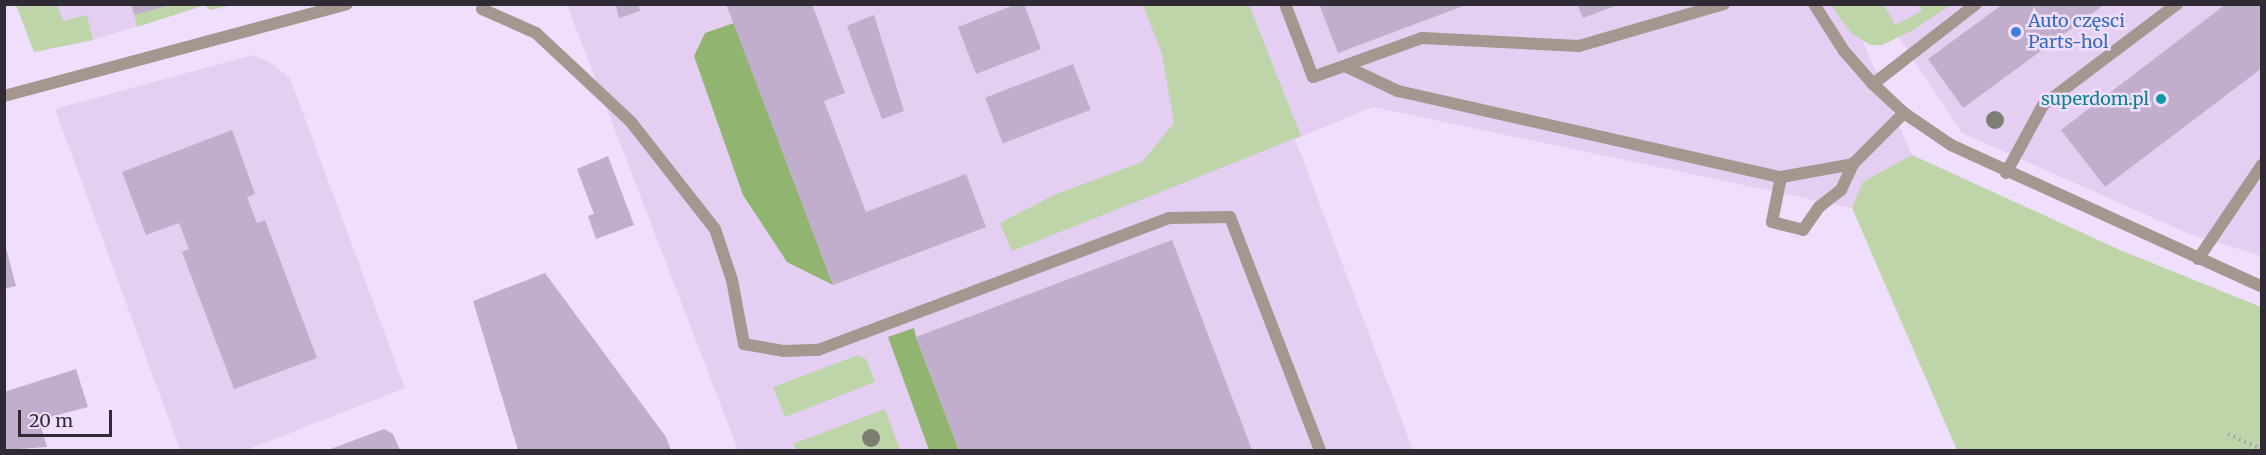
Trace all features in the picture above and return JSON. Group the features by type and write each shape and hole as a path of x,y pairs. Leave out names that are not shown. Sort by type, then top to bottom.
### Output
{"lane":[{"path":"4,96 347,4"},
{"path":"1285,4 1313,77 1422,38 1580,46 1724,4"},
{"path":"1814,4 1844,51 1873,84 1905,113 1951,145 2006,173 2262,287"},
{"path":"2006,173 2043,105 2176,4"},
{"path":"1873,84 1972,6"},
{"path":"482,9 536,33 631,122 708,220 715,229 732,280 744,344 784,351 819,350 1170,218 1230,217 1320,450"},
{"path":"1345,66 1398,91 1781,177 1852,164"},
{"path":"1781,177 1772,222 1803,230 1819,207 1841,190 1852,164 1905,113"},
{"path":"2198,259 2262,165"}],"path":[{"path":"2228,434 2262,449"}],"shaded area":[{"path":"16,5 205,5 93,40 34,52"},
{"path":"205,5 232,5 210,10"},
{"path":"567,5 1847,5 1912,155 1852,208 1373,107 1295,139 1413,450 738,450"},
{"path":"1877,5 2261,5 2261,256 2187,233 1962,133"},
{"path":"252,55 268,61 290,78 405,388 246,450 180,450 55,109"}],"green space":[{"path":"174,4 232,5 210,10 205,5 137,27 134,15"},
{"path":"16,5 57,5 63,21 87,15 93,40 34,52"},
{"path":"1143,5 1249,5 1301,136 1012,251 1000,223 1054,195 1142,162 1174,123 1162,54"},
{"path":"1831,5 1884,5 1895,25 1922,11 1919,5 1950,5 1913,30 1882,45 1870,45 1851,33"},
{"path":"734,23 833,285 787,262 743,195 694,56 705,33"},
{"path":"1912,155 2120,250 2261,307 2261,450 1957,450 1852,208 1863,182"},
{"path":"914,328 959,450 929,450 888,337"},
{"path":"858,355 866,359 875,382 785,417 773,387"},
{"path":"885,409 900,450 796,450 793,444"}],"building":[{"path":"131,4 171,4 171,5 134,15"},
{"path":"638,4 640,11 619,18 616,6"},
{"path":"726,4 812,4 845,93 824,101 866,212 966,174 986,227 833,285"},
{"path":"1017,4 1024,4 1041,49 976,74 958,27"},
{"path":"1319,4 1466,4 1466,5 1338,53"},
{"path":"1577,4 1618,4 1618,5 1583,18"},
{"name":"Auto częsci Parts-hol","path":"2003,4 2105,4 1963,108 1928,59"},
{"name":"superdom.pl","path":"2226,4 2262,4 2262,68 2105,187 2061,130"},
{"path":"874,15 904,111 882,119 847,26"},
{"path":"1073,64 1091,110 1003,143 985,98"},
{"path":"232,130 255,194 247,197 257,223 265,220 317,358 234,389 182,252 189,249 179,223 146,235 122,172"},
{"path":"608,156 634,225 596,239 588,216 594,214 577,169"},
{"path":"4,240 16,286 4,289"},
{"path":"1172,240 1252,450 959,450 916,337"},
{"path":"545,273 666,437 671,450 518,450 473,301"},
{"path":"76,369 88,407 39,420 47,447 4,450 4,392"},
{"path":"384,429 393,434 400,450 328,450"}],"place":[{"name":"Auto częsci Parts-hol","path":"2016,32"},
{"name":"superdom.pl","path":"2161,99"}]}
